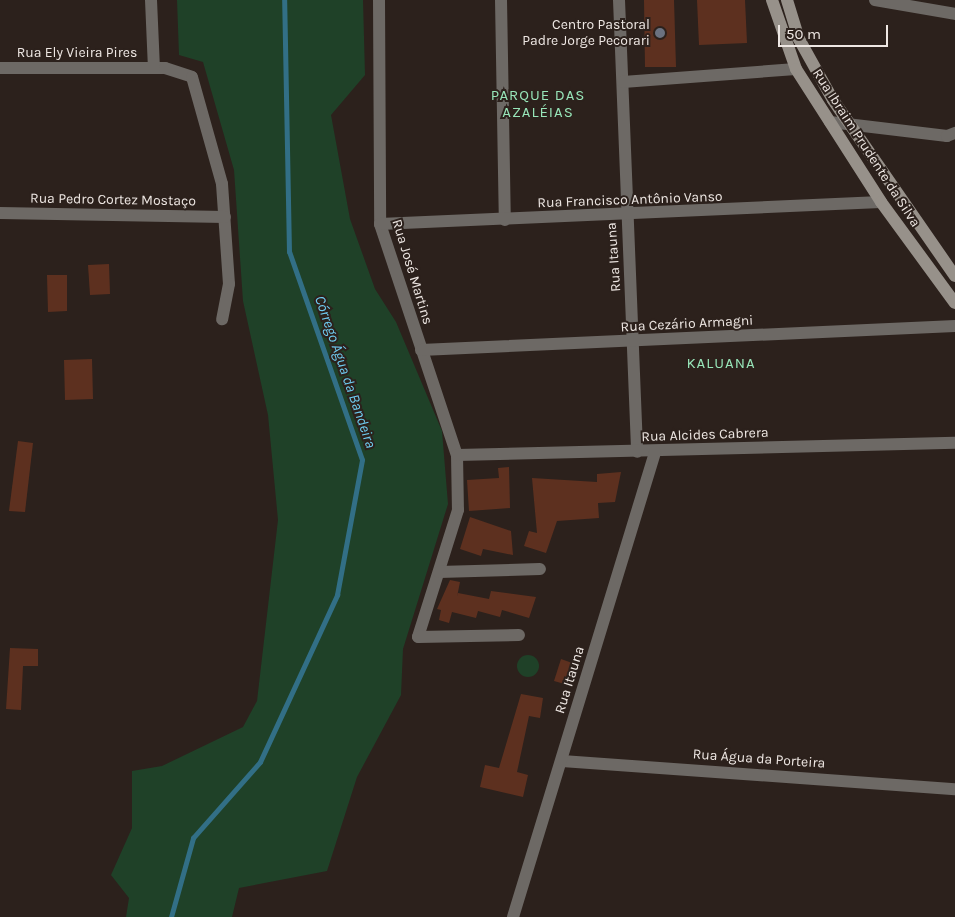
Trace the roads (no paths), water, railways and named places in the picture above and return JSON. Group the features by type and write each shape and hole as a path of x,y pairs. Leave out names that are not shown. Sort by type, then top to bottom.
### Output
{"street":[{"path":"151,0 154,68"},
{"name":"Rua José Martins","path":"379,0 380,224 420,350 457,455 458,510 418,638 518,634"},
{"path":"501,0 506,220"},
{"name":"Rua Itauna","path":"619,0 626,216 635,342 637,452"},
{"name":"Rua Ibraim Prudente da Silva","path":"772,0 796,69 881,202 955,303"},
{"name":"Rua Ibraim Prudente da Silva","path":"787,0 799,39 848,123 955,276"},
{"path":"874,0 955,14"},
{"name":"Rua Ely Vieira Pires","path":"0,68 154,68 186,72 197,87 218,165 225,217 229,284 222,319"},
{"path":"623,82 796,69"},
{"path":"830,122 955,134"},
{"name":"Rua Francisco Antônio Vanso","path":"380,224 626,216 881,202"},
{"name":"Rua Pedro Cortez Mostaço","path":"0,213 225,217"},
{"name":"Rua Cezário Armagni","path":"420,350 635,342 955,326"},
{"name":"Rua Alcides Cabrera","path":"457,455 655,452 955,443"},
{"name":"Rua Itauna","path":"513,917 655,452"},
{"path":"438,572 540,569"},
{"name":"Rua Água da Porteira","path":"562,761 955,789"}],"waterway":[{"name":"Córrego Água da Bandeira","path":"171,917 193,838 260,762 337,595 362,460 289,252 284,0"}],"place":[{"name":"Centro Pastoral Padre Jorge Pecorari","path":"660,33"}],"district":[{"name":"PARQUE DAS AZALÉIAS","path":"538,104"},
{"name":"KALUANA","path":"721,364"}]}
